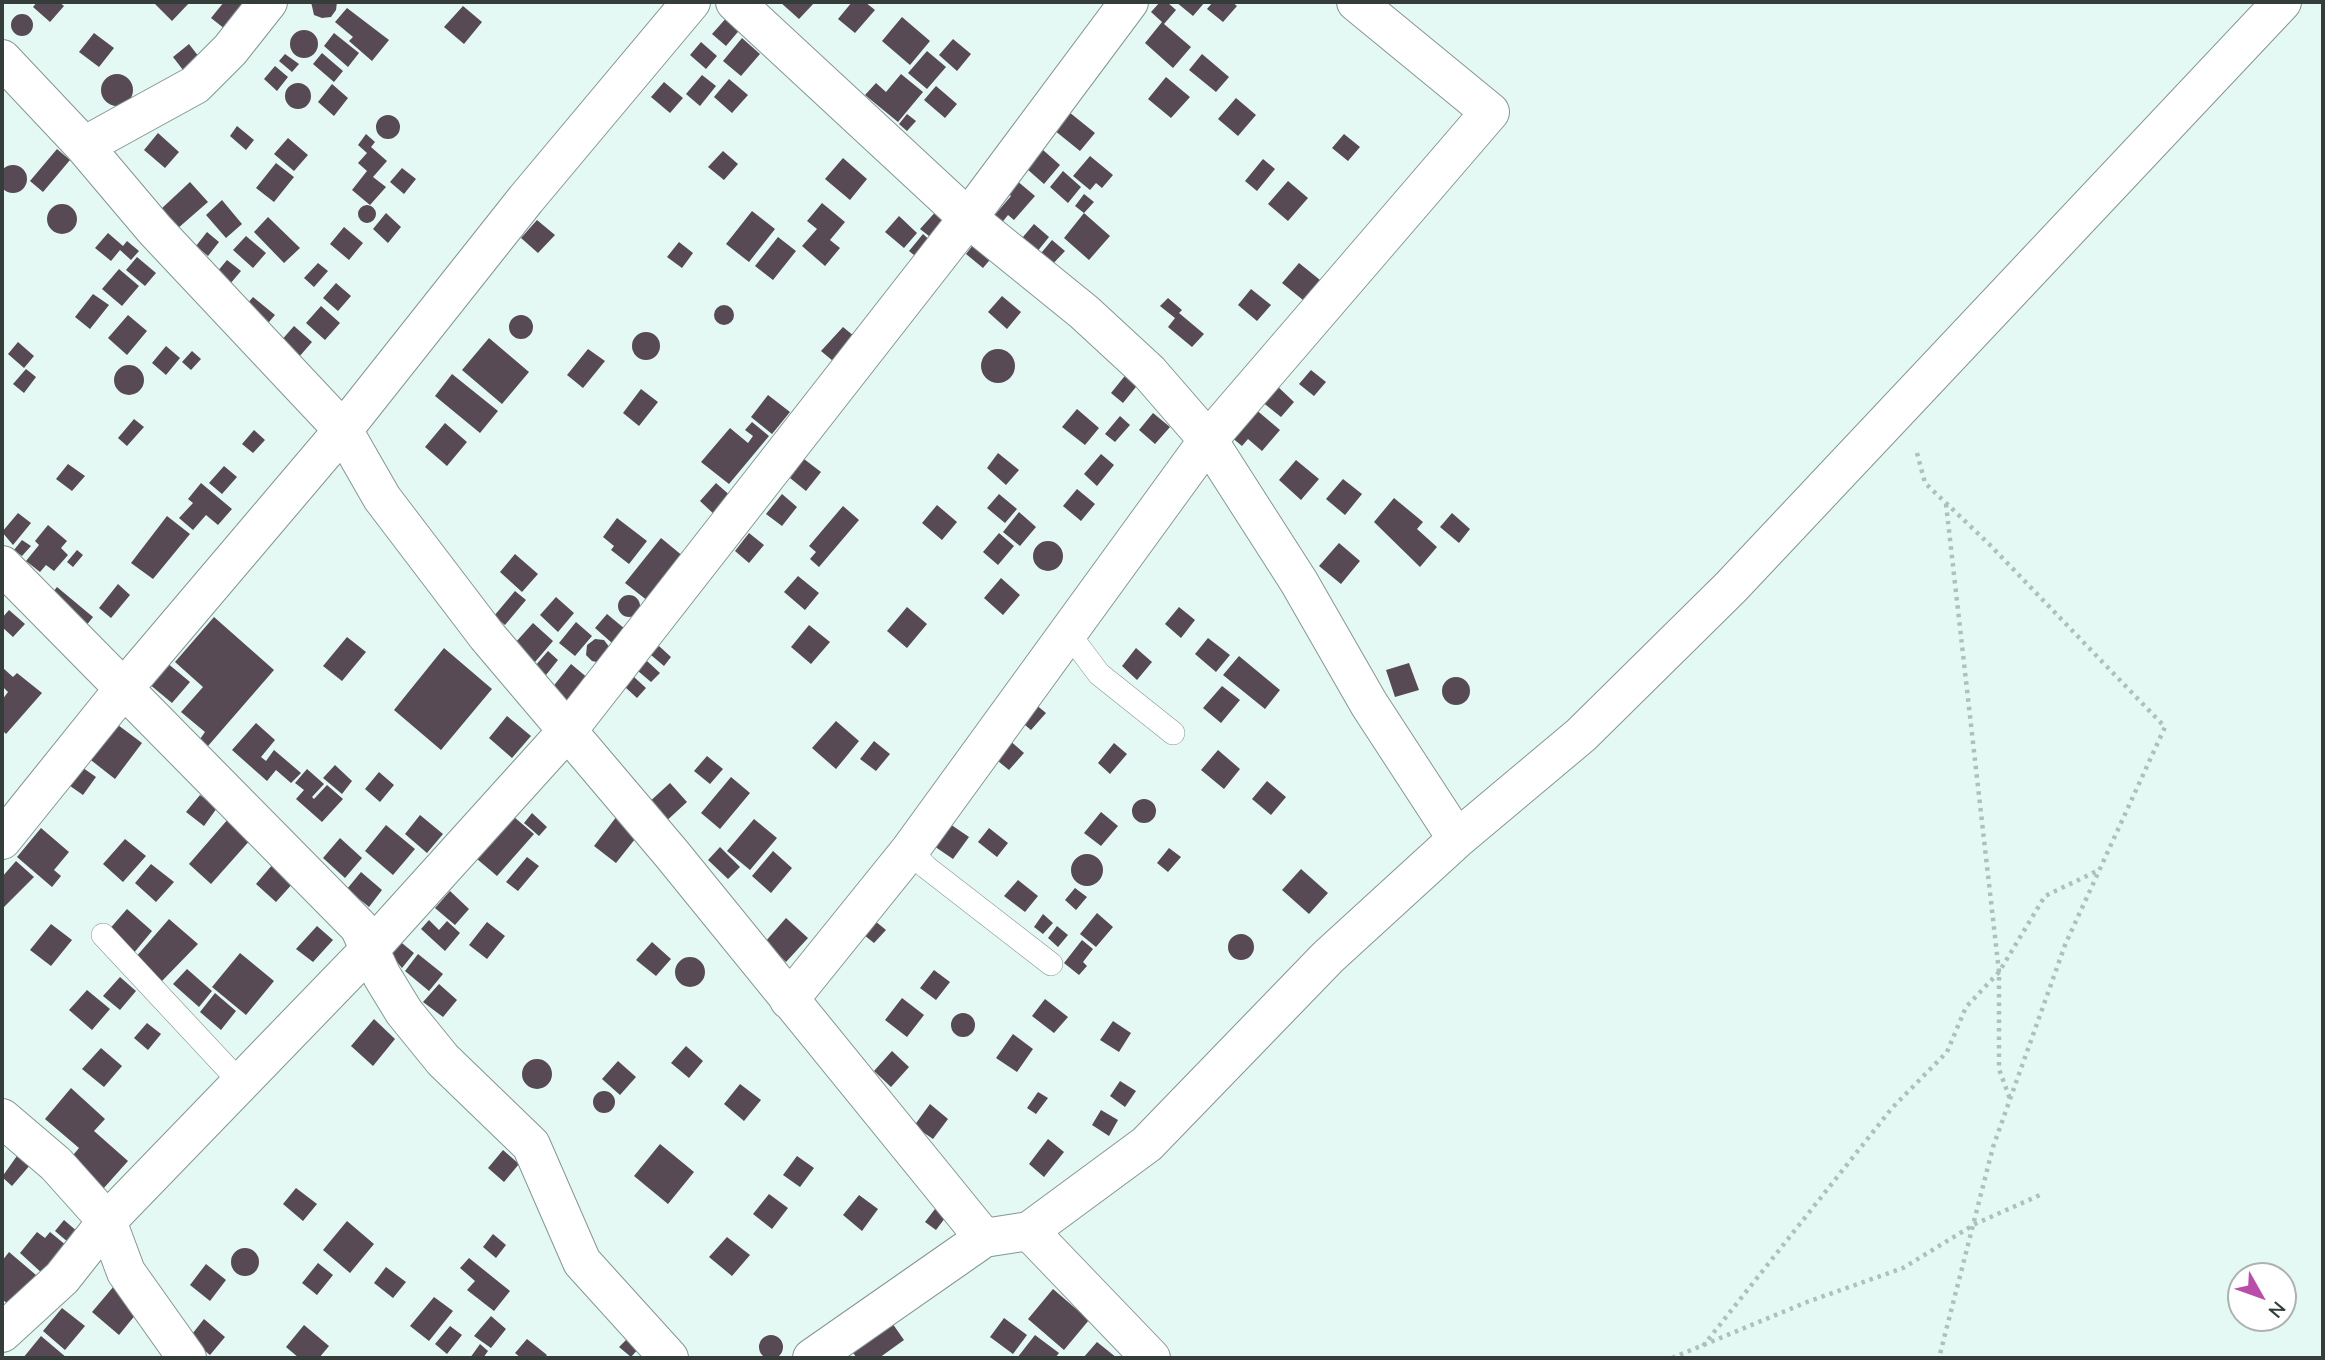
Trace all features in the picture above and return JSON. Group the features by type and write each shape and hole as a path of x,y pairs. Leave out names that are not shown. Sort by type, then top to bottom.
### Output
{"street":[{"path":"84,146 195,85 230,50 268,2"},
{"path":"2,840 124,687 343,430 526,198 691,2"},
{"path":"735,2 968,218 1084,312 1149,372 1208,440 1299,582 1369,704 1457,839"},
{"path":"2,1333 62,1278 107,1221 371,948 568,730 968,218 1129,2"},
{"path":"789,1000 910,850 1208,440 1490,113 1356,2"},
{"path":"812,1358 984,1238 1029,1231 1147,1144 1328,957 1457,839 1581,735 1731,587 2283,2"},
{"path":"2,59 84,146 155,230 343,430 382,498 487,636 568,730 984,1238"},
{"path":"2,565 359,927 382,976 404,1012 443,1060 531,1145 582,1262 669,1358"},
{"path":"2,1118 56,1164 107,1221 126,1272 187,1358"},
{"path":"1029,1231 1151,1358"}],"lane":[{"path":"1069,634 1099,674 1173,733"},
{"path":"910,850 926,867 1051,964"},
{"path":"103,935 241,1083"}],"path":[{"path":"1900,408 1910,429 1925,483 1989,544 2165,727 2065,945 1993,1147 1939,1358"},
{"path":"1946,503 1999,972 1999,1069 2010,1100"},
{"path":"1703,1346 1892,1108 1947,1052 1966,1007 1999,972 2045,896 2100,869"},
{"path":"1672,1358 1807,1302 1903,1268 1975,1224 2040,1195"}],"building":[{"path":"37,2 59,2 64,6 50,22 33,7"},
{"path":"153,2 190,2 172,21"},
{"path":"224,2 246,2 230,33 211,18"},
{"path":"311,2 337,2 336,10 331,17 322,18 314,15"},
{"path":"780,2 815,2 799,19"},
{"path":"852,2 865,2 875,10 855,33 838,19"},
{"path":"1160,2 1167,2 1176,10 1164,24 1191,47 1173,68 1145,43 1162,22 1151,12"},
{"path":"1176,2 1205,2 1193,16"},
{"path":"1213,2 1232,2 1237,6 1223,22 1207,9"},
{"path":"463,6 482,22 464,44 444,27"},
{"path":"347,8 389,40 372,61 349,41 353,37 335,22"},
{"path":"22,14 30,17 33,25 30,33 22,36 14,33 11,25 14,17"},
{"path":"728,16 742,27 726,46 712,34"},
{"path":"902,17 930,41 910,65 882,41"},
{"path":"304,30 314,34 318,44 314,54 304,58 294,54 290,44 294,34"},
{"path":"94,33 114,48 99,67 79,52"},
{"path":"334,33 359,53 348,67 324,46"},
{"path":"742,38 760,54 741,76 723,61"},
{"path":"953,39 971,54 957,71 939,55"},
{"path":"701,42 717,56 706,69 690,55"},
{"path":"189,44 199,57 183,70 173,57"},
{"path":"927,51 946,67 927,89 908,73"},
{"path":"322,53 343,71 334,82 313,64"},
{"path":"285,54 299,64 292,72 279,61"},
{"path":"1202,54 1229,77 1216,92 1189,70"},
{"path":"275,66 288,77 277,91 264,79"},
{"path":"117,74 128,79 133,90 128,101 117,106 106,101 101,90 106,79"},
{"path":"901,74 923,92 898,122 865,95 876,83 886,92"},
{"path":"702,75 716,86 700,106 686,94"},
{"path":"1166,77 1190,97 1171,118 1148,99"},
{"path":"729,79 748,95 732,113 714,97"},
{"path":"664,82 683,98 670,113 651,97"},
{"path":"298,83 307,87 311,96 307,105 298,109 289,105 285,96 289,87"},
{"path":"332,84 348,98 334,116 318,102"},
{"path":"936,86 957,104 945,118 924,100"},
{"path":"1236,98 1256,115 1238,136 1218,119"},
{"path":"1069,112 1095,133 1080,151 1054,130"},
{"path":"907,114 916,121 907,131 899,124"},
{"path":"388,115 397,118 400,127 397,136 388,139 379,136 376,127 379,118"},
{"path":"237,126 254,140 246,150 230,136"},
{"path":"158,133 179,152 165,168 144,150"},
{"path":"366,134 375,142 371,147 387,161 373,177 386,187 370,205 352,190 367,171 358,163 367,153 358,145"},
{"path":"1344,134 1360,147 1348,161 1332,148"},
{"path":"288,138 308,155 294,171 274,154"},
{"path":"57,149 70,160 43,192 30,181"},
{"path":"1043,150 1060,165 1044,184 1027,169"},
{"path":"723,151 738,164 724,180 708,167"},
{"path":"1090,156 1113,175 1102,188 1096,183 1090,190 1073,176"},
{"path":"843,158 867,179 850,200 825,179"},
{"path":"1263,159 1275,169 1257,191 1245,181"},
{"path":"276,163 294,177 274,202 256,188"},
{"path":"13,165 23,169 27,179 23,189 13,193 3,189 -1,179 3,169"},
{"path":"402,168 416,179 404,194 390,182"},
{"path":"1063,171 1081,187 1068,203 1050,187"},
{"path":"1016,180 1035,196 1014,220 1008,215 996,230 988,223 1011,196 1006,191"},
{"path":"1288,181 1308,198 1288,221 1268,204"},
{"path":"190,182 208,202 177,229 160,210"},
{"path":"1084,194 1094,202 1084,213 1075,206"},
{"path":"222,200 242,224 226,238 206,215"},
{"path":"822,203 845,222 830,240 840,248 825,266 802,246 817,229 807,221"},
{"path":"62,204 73,208 77,219 73,230 62,234 51,230 47,219 51,208"},
{"path":"367,205 373,208 376,214 373,220 367,223 361,220 358,214 361,208"},
{"path":"939,208 956,222 938,243 920,229"},
{"path":"752,211 775,229 749,262 726,244"},
{"path":"386,213 401,227 388,243 373,229"},
{"path":"1084,213 1110,236 1089,260 1064,238"},
{"path":"899,216 917,233 904,248 885,232"},
{"path":"268,217 300,248 284,263 254,232"},
{"path":"537,220 555,235 538,253 521,238"},
{"path":"1034,224 1049,237 1032,258 1017,244"},
{"path":"344,227 363,243 349,260 330,244"},
{"path":"207,232 219,242 208,256 196,246"},
{"path":"108,233 123,246 127,241 139,251 131,260 120,250 111,261 95,248"},
{"path":"923,234 937,247 924,263 909,251"},
{"path":"246,236 266,253 253,268 233,250"},
{"path":"778,237 796,251 773,280 755,266"},
{"path":"1052,240 1065,251 1049,268 1037,258"},
{"path":"976,241 993,256 983,268 966,254"},
{"path":"679,242 693,253 682,268 667,257"},
{"path":"137,257 156,273 145,286 126,270"},
{"path":"227,260 241,271 230,284 217,272"},
{"path":"318,263 328,271 314,287 304,278"},
{"path":"1299,263 1320,280 1303,300 1282,283"},
{"path":"119,269 139,286 122,306 102,289"},
{"path":"336,283 351,296 338,311 323,298"},
{"path":"1251,289 1271,305 1257,321 1238,305"},
{"path":"93,294 109,305 90,329 75,317"},
{"path":"1002,296 1021,312 1007,329 988,312"},
{"path":"253,297 275,315 263,329 241,311"},
{"path":"1168,298 1182,310 1179,313 1204,334 1192,347 1168,327 1175,318 1160,306"},
{"path":"724,305 731,308 734,315 731,322 724,325 717,322 714,315 717,308"},
{"path":"321,306 340,323 325,340 306,323"},
{"path":"128,315 147,331 127,355 108,338"},
{"path":"521,315 530,318 533,327 530,336 521,339 512,336 509,327 512,318"},
{"path":"294,326 312,342 299,357 280,342"},
{"path":"843,327 860,341 839,366 821,351"},
{"path":"646,332 656,336 660,346 656,356 646,360 636,356 632,346 636,336"},
{"path":"489,338 529,372 502,404 462,370"},
{"path":"18,342 34,356 24,368 8,354"},
{"path":"166,346 180,358 166,375 152,363"},
{"path":"588,349 605,361 583,388 567,375"},
{"path":"998,349 1010,354 1015,366 1010,378 998,383 986,378 981,366 986,354"},
{"path":"192,351 201,359 191,370 182,362"},
{"path":"129,365 140,369 144,380 140,391 129,395 118,391 114,380 118,369"},
{"path":"26,369 36,377 24,393 13,384"},
{"path":"1311,370 1326,382 1314,396 1299,384"},
{"path":"1128,372 1140,382 1123,403 1111,393"},
{"path":"452,374 498,411 480,433 435,396"},
{"path":"1275,384 1294,402 1281,417 1261,401"},
{"path":"641,389 658,402 639,426 623,413"},
{"path":"768,395 790,412 772,434 751,417"},
{"path":"1254,408 1280,430 1262,451 1248,439 1242,446 1230,436"},
{"path":"1077,409 1099,428 1085,445 1062,427"},
{"path":"1153,413 1170,427 1155,444 1139,430"},
{"path":"1120,416 1130,425 1115,442 1105,434"},
{"path":"134,419 144,427 127,446 118,438"},
{"path":"752,422 769,436 729,484 701,462 730,428 748,443 753,436 745,430"},
{"path":"445,423 467,442 447,466 425,447"},
{"path":"254,430 265,440 253,453 242,444"},
{"path":"998,453 1019,470 1006,485 987,468"},
{"path":"1101,454 1114,465 1097,486 1084,474"},
{"path":"804,459 821,472 806,491 790,478"},
{"path":"1296,460 1319,479 1301,500 1279,480"},
{"path":"68,464 85,476 72,491 56,479"},
{"path":"224,466 237,477 222,494 209,483"},
{"path":"1343,479 1362,494 1345,515 1326,499"},
{"path":"201,483 232,509 218,525 206,515 193,530 179,518 193,503 188,499"},
{"path":"716,483 733,498 717,517 700,501"},
{"path":"1077,489 1095,504 1081,521 1063,506"},
{"path":"782,494 797,507 782,526 766,514"},
{"path":"999,494 1017,509 1005,523 987,508"},
{"path":"1394,498 1423,522 1417,529 1437,547 1420,567 1374,522"},
{"path":"937,505 957,522 942,540 922,523"},
{"path":"843,506 859,520 819,567 810,559 816,552 809,546"},
{"path":"1019,512 1036,527 1020,546 1003,532"},
{"path":"18,513 31,523 13,545 2,532"},
{"path":"1452,513 1470,529 1459,543 1440,527"},
{"path":"167,516 190,534 153,579 131,563"},
{"path":"617,518 647,541 629,564 611,550 614,546 603,537"},
{"path":"48,525 67,541 61,548 68,555 54,571 46,565 40,572 26,561 39,545 35,541"},
{"path":"749,533 764,545 749,563 735,551"},
{"path":"999,533 1014,546 998,565 983,552"},
{"path":"661,538 684,557 648,601 625,583"},
{"path":"22,540 31,546 22,556 14,550"},
{"path":"1048,541 1058,546 1063,556 1058,566 1048,571 1038,566 1033,556 1038,546"},
{"path":"1339,543 1360,561 1341,584 1319,566"},
{"path":"77,550 83,555 73,567 67,562"},
{"path":"515,554 538,574 522,592 500,572"},
{"path":"798,576 819,593 805,610 784,592"},
{"path":"1001,578 1020,595 1003,615 984,598"},
{"path":"118,584 130,595 111,618 99,608"},
{"path":"57,587 93,617 82,631 46,601"},
{"path":"515,591 526,600 505,625 494,616"},
{"path":"629,595 637,598 640,606 637,614 629,617 621,614 618,606 621,598"},
{"path":"556,597 574,613 558,632 540,615"},
{"path":"907,607 927,624 907,648 887,631"},
{"path":"1179,607 1195,620 1181,638 1165,624"},
{"path":"9,610 25,624 13,637 2,627 2,618"},
{"path":"607,614 625,629 612,643 595,628"},
{"path":"214,617 274,670 208,746 200,739 205,732 181,712 203,687 175,662"},
{"path":"576,622 592,636 575,656 559,643"},
{"path":"533,623 553,641 535,662 515,643"},
{"path":"809,625 830,642 811,664 791,647"},
{"path":"347,637 366,652 342,681 323,666"},
{"path":"1208,638 1230,655 1216,672 1195,654"},
{"path":"595,639 604,640 610,648 601,663 592,661 586,655 587,645"},
{"path":"659,646 671,657 664,666 651,655"},
{"path":"444,648 492,689 441,750 394,710"},
{"path":"1136,648 1152,662 1137,680 1122,666"},
{"path":"548,651 558,660 546,675 535,666"},
{"path":"1239,656 1280,690 1265,709 1223,675"},
{"path":"647,661 660,673 651,682 638,671"},
{"path":"166,662 190,682 172,703 148,683"},
{"path":"1409,663 1419,690 1395,697 1386,670"},
{"path":"571,664 589,679 566,707 548,693"},
{"path":"3,668 13,677 17,673 42,693 6,734 2,730 2,700 8,692 2,686"},
{"path":"634,677 646,688 637,698 625,687"},
{"path":"1456,677 1466,681 1470,691 1466,701 1456,705 1446,701 1442,691 1446,681"},
{"path":"1222,686 1240,700 1221,723 1203,708"},
{"path":"1034,703 1046,713 1031,730 1019,720"},
{"path":"507,716 531,736 512,758 489,738"},
{"path":"836,721 859,741 836,769 812,748"},
{"path":"114,722 142,743 115,779 87,757"},
{"path":"256,723 275,740 261,757 266,761 274,750 301,773 291,783 276,770 267,781 232,750"},
{"path":"1008,739 1024,753 1009,770 993,757"},
{"path":"874,741 890,754 876,771 860,759"},
{"path":"1114,743 1127,754 1110,774 1098,763"},
{"path":"1218,750 1240,769 1224,789 1201,770"},
{"path":"707,756 723,769 710,784 694,771"},
{"path":"76,763 96,777 83,795 63,781"},
{"path":"335,765 352,781 342,794 323,778"},
{"path":"307,769 324,784 312,797 314,799 327,785 343,799 322,822 296,799 304,790 295,783"},
{"path":"379,772 394,785 380,802 365,789"},
{"path":"731,777 750,793 720,829 701,813"},
{"path":"1267,781 1286,797 1271,815 1252,799"},
{"path":"670,783 687,802 663,824 646,805"},
{"path":"200,795 217,808 204,826 186,812"},
{"path":"1144,799 1152,803 1156,811 1152,819 1144,823 1136,819 1132,811 1136,803"},
{"path":"1101,812 1118,826 1101,846 1084,833"},
{"path":"532,813 547,827 539,836 524,823"},
{"path":"420,815 443,834 427,853 405,834"},
{"path":"617,816 639,834 616,863 594,846"},
{"path":"514,817 534,834 497,876 477,859"},
{"path":"229,818 252,838 211,884 189,864"},
{"path":"754,819 777,838 750,870 727,851"},
{"path":"947,822 969,837 953,859 931,844"},
{"path":"386,825 415,849 393,875 365,851"},
{"path":"41,828 69,852 54,870 61,876 52,887 17,857"},
{"path":"989,828 1008,843 997,857 978,842"},
{"path":"340,838 362,858 345,878 323,858"},
{"path":"125,839 146,856 123,882 103,864"},
{"path":"720,847 740,867 728,879 708,860"},
{"path":"1169,848 1181,857 1168,872 1157,863"},
{"path":"773,851 792,868 771,893 752,876"},
{"path":"1087,854 1098,859 1103,870 1098,881 1087,886 1076,881 1071,870 1076,859"},
{"path":"527,857 539,866 518,891 506,882"},
{"path":"16,861 34,877 2,909 2,877"},
{"path":"151,864 174,882 156,902 135,883"},
{"path":"273,864 294,882 276,902 256,884"},
{"path":"1301,869 1328,893 1309,914 1282,890"},
{"path":"361,872 382,890 369,907 347,889"},
{"path":"1018,880 1038,896 1025,912 1004,896"},
{"path":"1075,888 1087,897 1076,910 1065,900"},
{"path":"450,891 469,909 455,925 435,908"},
{"path":"127,909 152,931 133,954 107,932"},
{"path":"1097,913 1113,927 1096,947 1080,934"},
{"path":"1043,914 1053,923 1043,934 1034,927"},
{"path":"786,918 808,938 786,962 765,942"},
{"path":"169,919 198,944 162,981 135,958"},
{"path":"429,920 439,930 447,921 460,933 445,951 421,929"},
{"path":"875,921 886,930 874,943 864,935"},
{"path":"487,922 505,936 487,959 469,945"},
{"path":"51,924 72,940 51,966 30,950"},
{"path":"317,926 333,940 313,962 296,949"},
{"path":"1057,926 1068,935 1058,947 1048,938"},
{"path":"1241,934 1250,938 1254,947 1250,956 1241,960 1232,956 1228,947 1232,938"},
{"path":"397,939 414,953 402,968 388,951"},
{"path":"1082,940 1093,949 1083,962 1087,966 1079,975 1064,963"},
{"path":"652,942 671,959 656,976 636,960"},
{"path":"240,953 274,981 246,1015 212,987"},
{"path":"418,954 443,974 429,991 405,971"},
{"path":"690,957 700,962 705,972 700,982 690,987 680,982 675,972 680,962"},
{"path":"187,969 212,991 199,1007 173,984"},
{"path":"934,970 950,982 936,1000 920,988"},
{"path":"120,977 136,991 120,1010 103,996"},
{"path":"439,984 457,1000 443,1017 423,1002"},
{"path":"87,990 110,1009 92,1030 69,1010"},
{"path":"215,993 236,1011 221,1030 200,1012"},
{"path":"902,998 924,1015 907,1037 885,1020"},
{"path":"1045,999 1068,1017 1054,1033 1032,1016"},
{"path":"963,1013 972,1016 975,1025 972,1034 963,1037 954,1034 951,1025 954,1016"},
{"path":"374,1019 395,1039 373,1066 351,1046"},
{"path":"1113,1021 1131,1033 1119,1052 1100,1040"},
{"path":"147,1023 161,1034 148,1050 134,1038"},
{"path":"1013,1034 1033,1049 1017,1072 996,1058"},
{"path":"686,1046 703,1061 689,1078 671,1063"},
{"path":"101,1048 122,1066 104,1087 82,1069"},
{"path":"892,1051 909,1067 891,1087 874,1071"},
{"path":"537,1059 548,1063 552,1074 548,1085 537,1089 526,1085 522,1074 526,1063"},
{"path":"618,1061 636,1077 620,1095 602,1079"},
{"path":"1120,1081 1136,1091 1125,1107 1110,1096"},
{"path":"740,1084 761,1100 744,1121 724,1104"},
{"path":"71,1088 105,1119 94,1131 128,1161 103,1189 69,1160 79,1148 45,1119"},
{"path":"604,1091 612,1094 615,1102 612,1110 604,1113 596,1110 593,1102 596,1094"},
{"path":"1038,1092 1048,1098 1036,1114 1027,1108"},
{"path":"930,1104 948,1119 933,1139 914,1126"},
{"path":"1101,1110 1118,1120 1109,1136 1092,1125"},
{"path":"1048,1139 1064,1152 1044,1177 1029,1164"},
{"path":"660,1144 694,1172 668,1204 634,1176"},
{"path":"503,1150 519,1164 504,1182 488,1168"},
{"path":"19,1153 31,1164 12,1186 2,1177"},
{"path":"797,1156 814,1168 800,1187 783,1175"},
{"path":"296,1188 317,1204 303,1221 283,1204"},
{"path":"769,1194 788,1208 772,1229 753,1214"},
{"path":"859,1195 878,1209 862,1231 843,1215"},
{"path":"935,1209 945,1218 936,1230 925,1222"},
{"path":"64,1220 79,1233 69,1243 55,1231"},
{"path":"347,1221 374,1244 350,1273 323,1250"},
{"path":"37,1232 45,1238 50,1232 67,1246 43,1274 20,1253"},
{"path":"493,1234 506,1245 496,1258 483,1247"},
{"path":"727,1237 750,1255 732,1276 709,1257"},
{"path":"245,1248 255,1252 259,1262 255,1272 245,1276 235,1272 231,1262 235,1252"},
{"path":"9,1252 36,1275 10,1306 2,1299 2,1261"},
{"path":"469,1258 510,1291 494,1311 467,1290 475,1281 460,1268"},
{"path":"318,1263 333,1275 317,1295 302,1283"},
{"path":"206,1264 226,1280 210,1301 190,1285"},
{"path":"386,1267 406,1282 393,1298 374,1283"},
{"path":"114,1286 141,1308 119,1335 92,1312"},
{"path":"1053,1289 1089,1320 1064,1350 1028,1319"},
{"path":"434,1297 453,1311 429,1341 410,1326"},
{"path":"62,1308 85,1326 65,1350 43,1331"},
{"path":"491,1316 506,1329 491,1348 474,1336"},
{"path":"1004,1318 1027,1335 1013,1354 990,1337"},
{"path":"204,1319 225,1337 210,1355 189,1338"},
{"path":"890,1320 904,1340 879,1358 857,1358 850,1349"},
{"path":"304,1325 329,1346 319,1358 299,1358 286,1347"},
{"path":"450,1326 462,1335 447,1354 435,1344"},
{"path":"771,1335 782,1342 783,1347 776,1358 771,1359 760,1352 759,1347 766,1336"},
{"path":"1035,1335 1059,1353 1055,1358 1017,1358"},
{"path":"41,1336 67,1358 23,1358"},
{"path":"629,1337 640,1347 631,1357 619,1347"},
{"path":"527,1339 547,1355 544,1358 521,1358 515,1353"},
{"path":"1097,1342 1117,1358 1083,1358"},
{"path":"480,1344 488,1351 483,1358 470,1358"}]}
